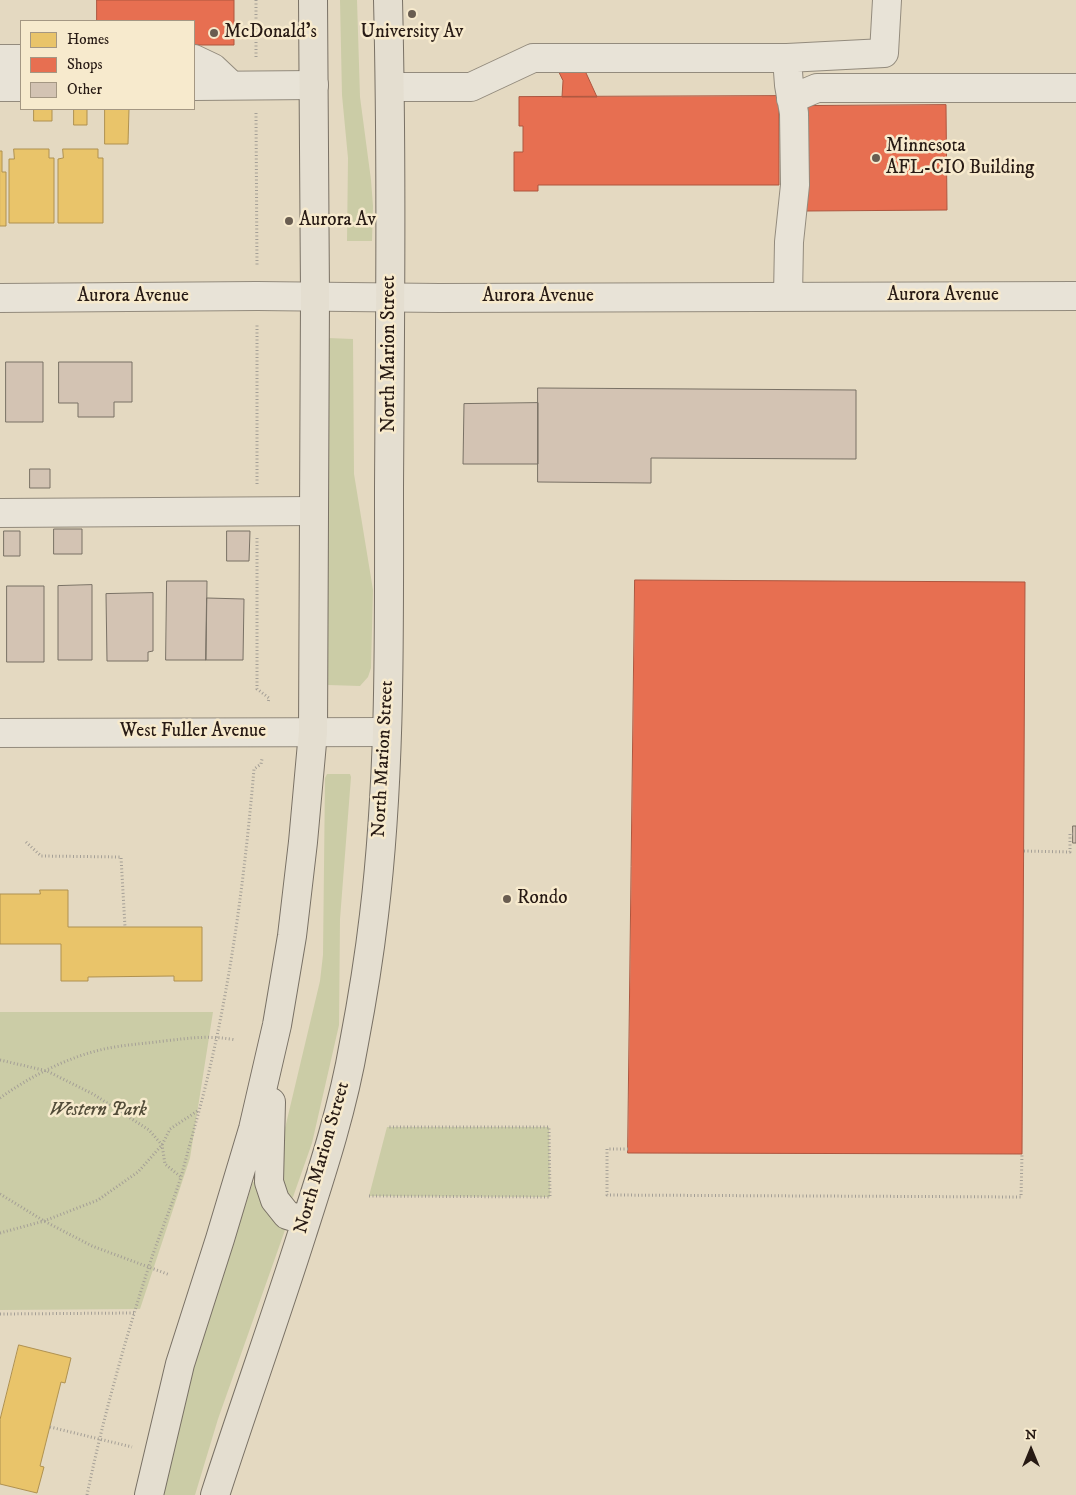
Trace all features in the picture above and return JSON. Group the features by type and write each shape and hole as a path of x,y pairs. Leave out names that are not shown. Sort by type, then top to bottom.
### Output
{"main road":[{"path":"149,1495 180,1364 253,1129 273,1043 292,936 304,842 313,732 315,296 313,0"},
{"name":"North Marion Street","path":"215,1495 244,1402 326,1162 354,1046 374,914 383,804 388,690 390,87 388,0"},
{"path":"273,1043 269,1182 275,1200 287,1214 306,1221"}],"street":[{"path":"390,87 471,87 533,58 787,58 884,53 887,0"},
{"path":"787,58 794,113 795,185 789,242 788,296"},
{"path":"195,59 213,68 231,85"},
{"path":"195,86 314,85"},
{"path":"0,87 20,87"},
{"path":"791,99 817,88 1076,88"},
{"name":"Aurora Avenue","path":"0,298 1076,296"},
{"path":"0,513 314,511"},
{"name":"West Fuller Avenue","path":"0,733 386,732"}],"path":[{"path":"1024,851 1070,852 1070,834 1073,834"},
{"path":"26,842 41,856 121,857 125,927"},
{"path":"0,1098 73,1058 96,1051 120,1046 217,1036 236,1040"},
{"path":"0,1060 47,1071 93,1094 149,1130 162,1145 165,1164 180,1177"},
{"path":"0,1232 44,1221 98,1200 138,1172 162,1145 170,1129 200,1110"},
{"path":"369,1196 550,1197 549,1128 387,1128"},
{"path":"628,1149 607,1149 607,1195 1021,1197 1022,1154"},
{"path":"0,1194 44,1221 92,1246 170,1275"},
{"path":"0,1314 134,1313"},
{"path":"50,1427 158,1453"}],"green space":[{"path":"340,0 357,0 360,97 373,206 372,241 347,241 348,158 342,95"},
{"path":"328,338 353,339 354,474 373,590 371,668 368,677 360,686 328,685"},
{"path":"327,774 350,774 351,777 340,919 339,1025 312,1143 291,1199 284,1190 280,1179 281,1145 320,981 323,955 325,778"},
{"name":"Western Park","path":"0,1012 213,1012 190,1158 140,1309 0,1310"},
{"path":"387,1127 549,1127 550,1197 369,1196"},
{"path":"253,1182 257,1183 263,1203 270,1215 285,1230 218,1419 195,1495 164,1495 181,1415 192,1376"}],"building: Homes":[{"path":"34,110 52,110 52,121 34,121"},
{"path":"74,110 87,110 87,125 74,125"},
{"path":"105,110 129,110 128,144 105,144"},
{"path":"14,149 49,149 49,158 54,158 54,223 9,223 9,159 14,159"},
{"path":"63,149 98,149 98,158 103,158 103,223 58,223 58,159 63,158"},
{"path":"0,151 2,151 2,172 6,172 6,226 0,226"},
{"path":"40,890 68,890 68,927 202,927 202,981 174,981 174,976 88,977 88,981 61,981 61,944 0,944 0,894 40,894"},
{"path":"19,1345 71,1358 65,1383 61,1382 40,1466 44,1467 37,1493 0,1484 0,1420"}],"building: Shops":[{"name":"McDonald's","path":"97,0 234,0 234,45 195,45 195,20 97,20"},
{"path":"549,51 576,51 597,97 562,97 563,81"},
{"path":"779,96 779,185 538,185 538,191 514,191 514,152 523,152 523,126 519,126 519,97"},
{"name":"Minnesota AFL-CIO Building","path":"946,105 947,210 806,211 806,106"},
{"path":"635,580 1025,582 1022,1154 628,1153"}],"building: Other":[{"path":"6,362 43,362 43,422 6,422"},
{"path":"59,362 132,362 132,402 114,402 114,417 78,417 78,403 59,403"},
{"path":"538,388 856,390 856,459 651,458 651,483 538,482"},
{"path":"538,403 538,464 463,464 464,404"},
{"path":"30,469 50,469 50,488 30,488"},
{"path":"54,529 82,529 82,554 54,554"},
{"path":"4,531 20,531 20,556 4,556"},
{"path":"227,531 250,531 249,561 227,561"},
{"path":"167,581 207,581 206,660 166,660"},
{"path":"92,585 92,660 58,660 58,586"},
{"path":"7,586 44,586 44,662 7,662"},
{"path":"153,593 153,651 148,652 148,661 107,661 106,594"},
{"path":"207,598 244,599 243,660 206,660"},
{"path":"1073,826 1076,826 1076,843 1073,843"}],"place":[{"name":"University Av","path":"412,14"},
{"name":"McDonald's","path":"214,33"},
{"name":"Minnesota AFL-CIO Building","path":"876,158"},
{"name":"Aurora Av","path":"289,221"},
{"name":"Rondo","path":"507,899"}]}
